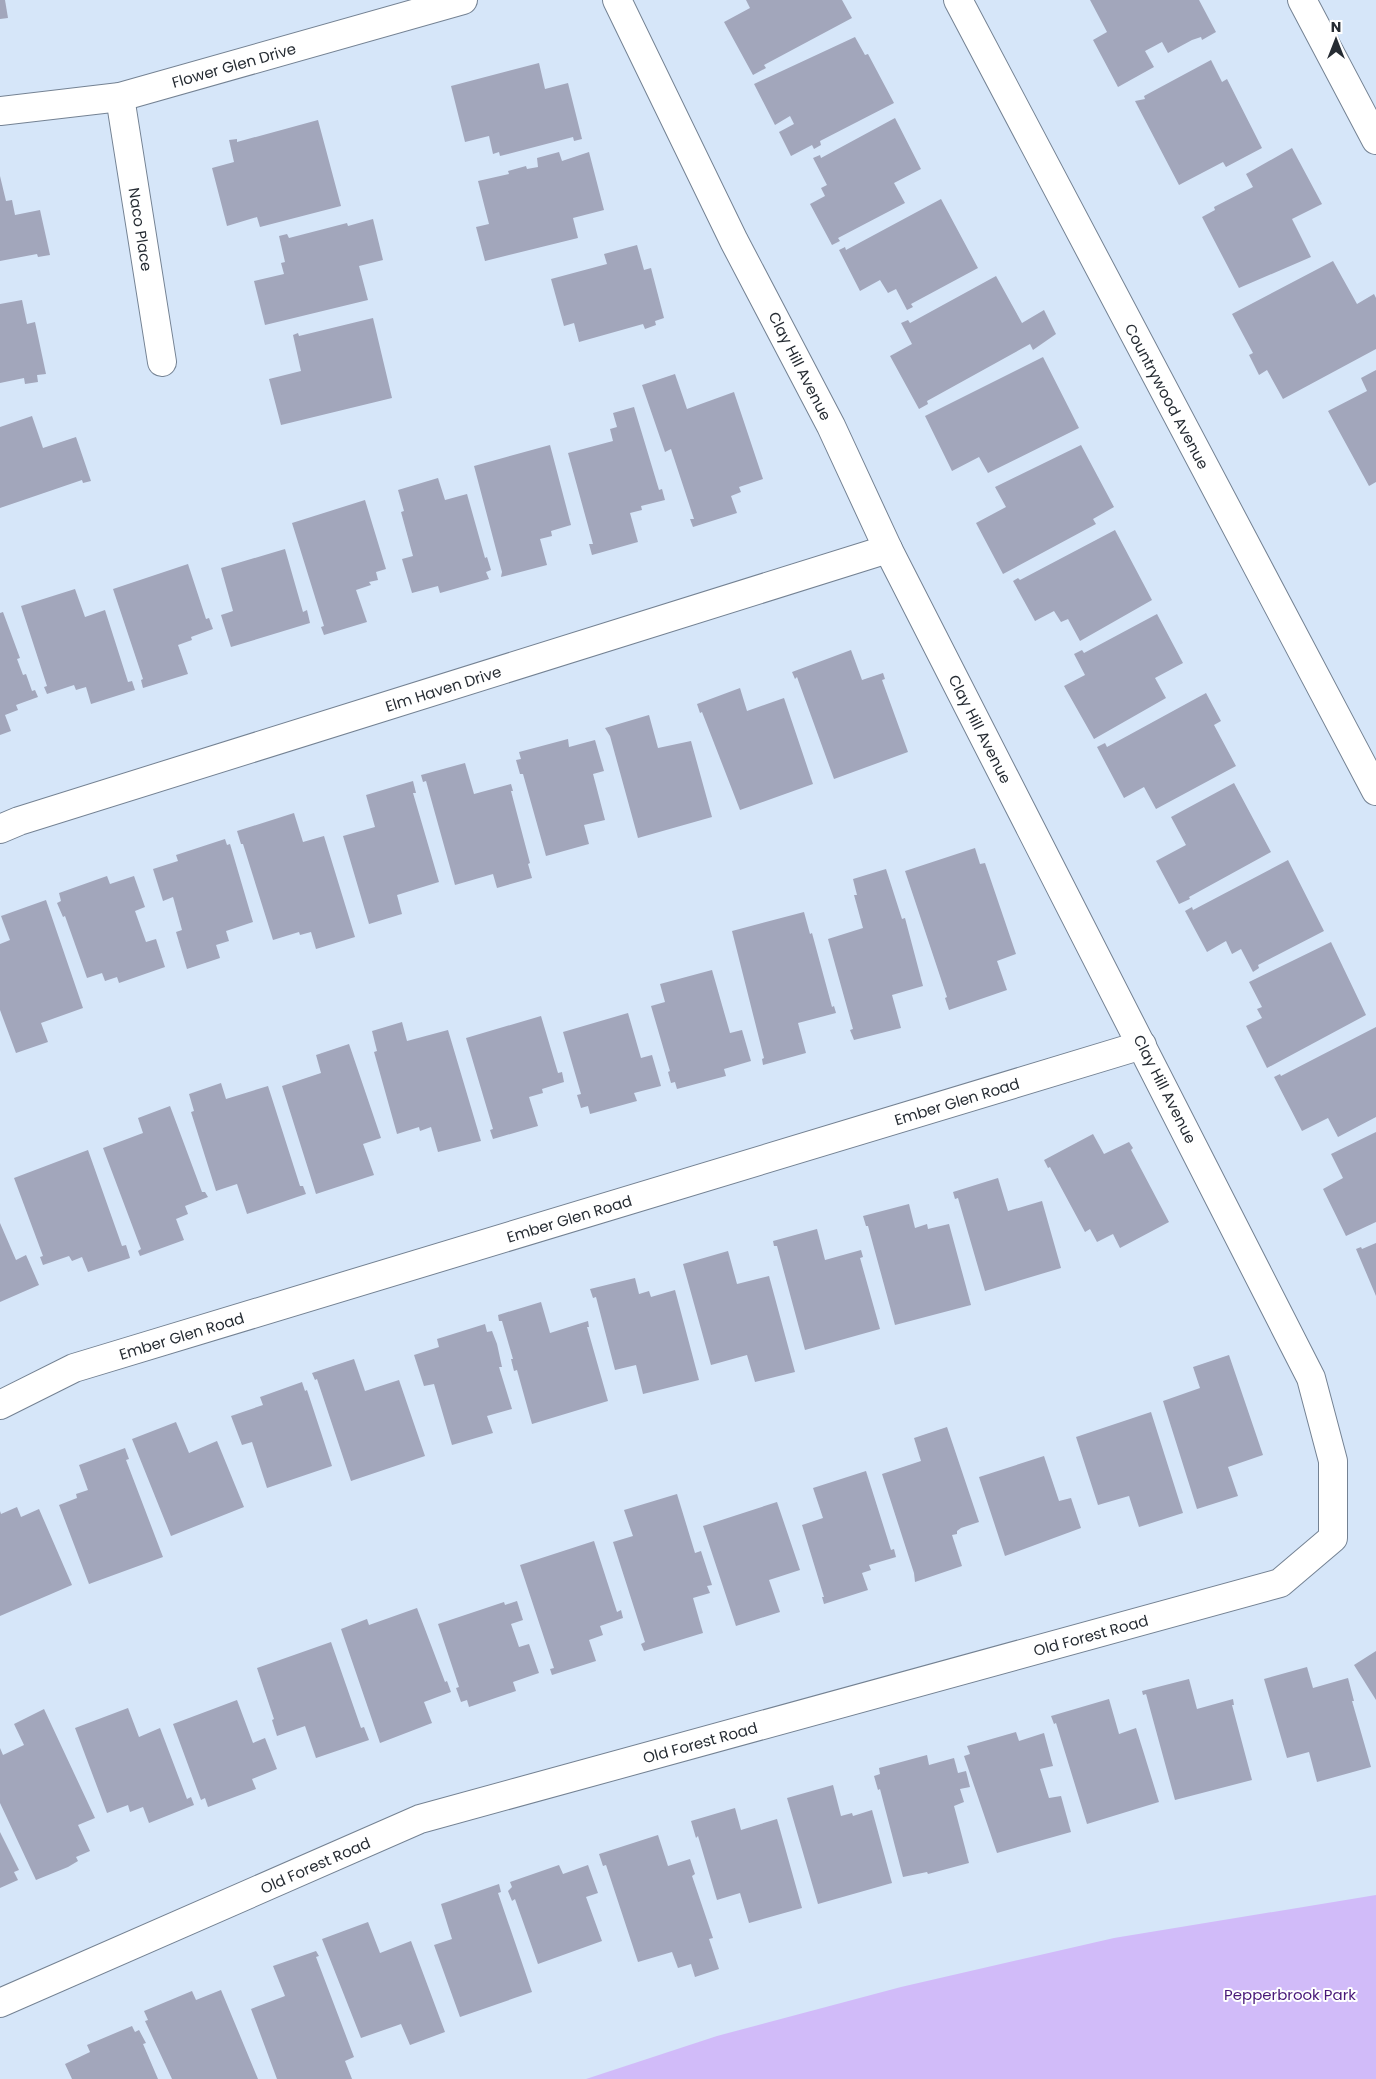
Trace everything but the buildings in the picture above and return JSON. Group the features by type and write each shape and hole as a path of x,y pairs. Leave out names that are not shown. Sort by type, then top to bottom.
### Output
{"street":[{"name":"Flower Glen Drive","path":"0,111 120,97 463,0"},
{"name":"Clay Hill Avenue","path":"617,0 734,241 831,426 888,548 1311,1378 1334,1461"},
{"name":"Countrywood Avenue","path":"958,0 1376,791"},
{"path":"1302,0 1376,140"},
{"name":"Naco Place","path":"120,97 162,362"},
{"name":"Elm Haven Drive","path":"0,829 19,821 888,548"},
{"name":"Ember Glen Road","path":"0,1405 74,1368 1142,1044"},
{"name":"Old Forest Road","path":"0,2003 420,1819 1280,1583 1333,1538 1334,1461"}],"green space":[{"name":"Pepperbrook Park","path":"1376,1895 1376,2079 586,2079 717,2036 901,1987 1114,1938"}]}
